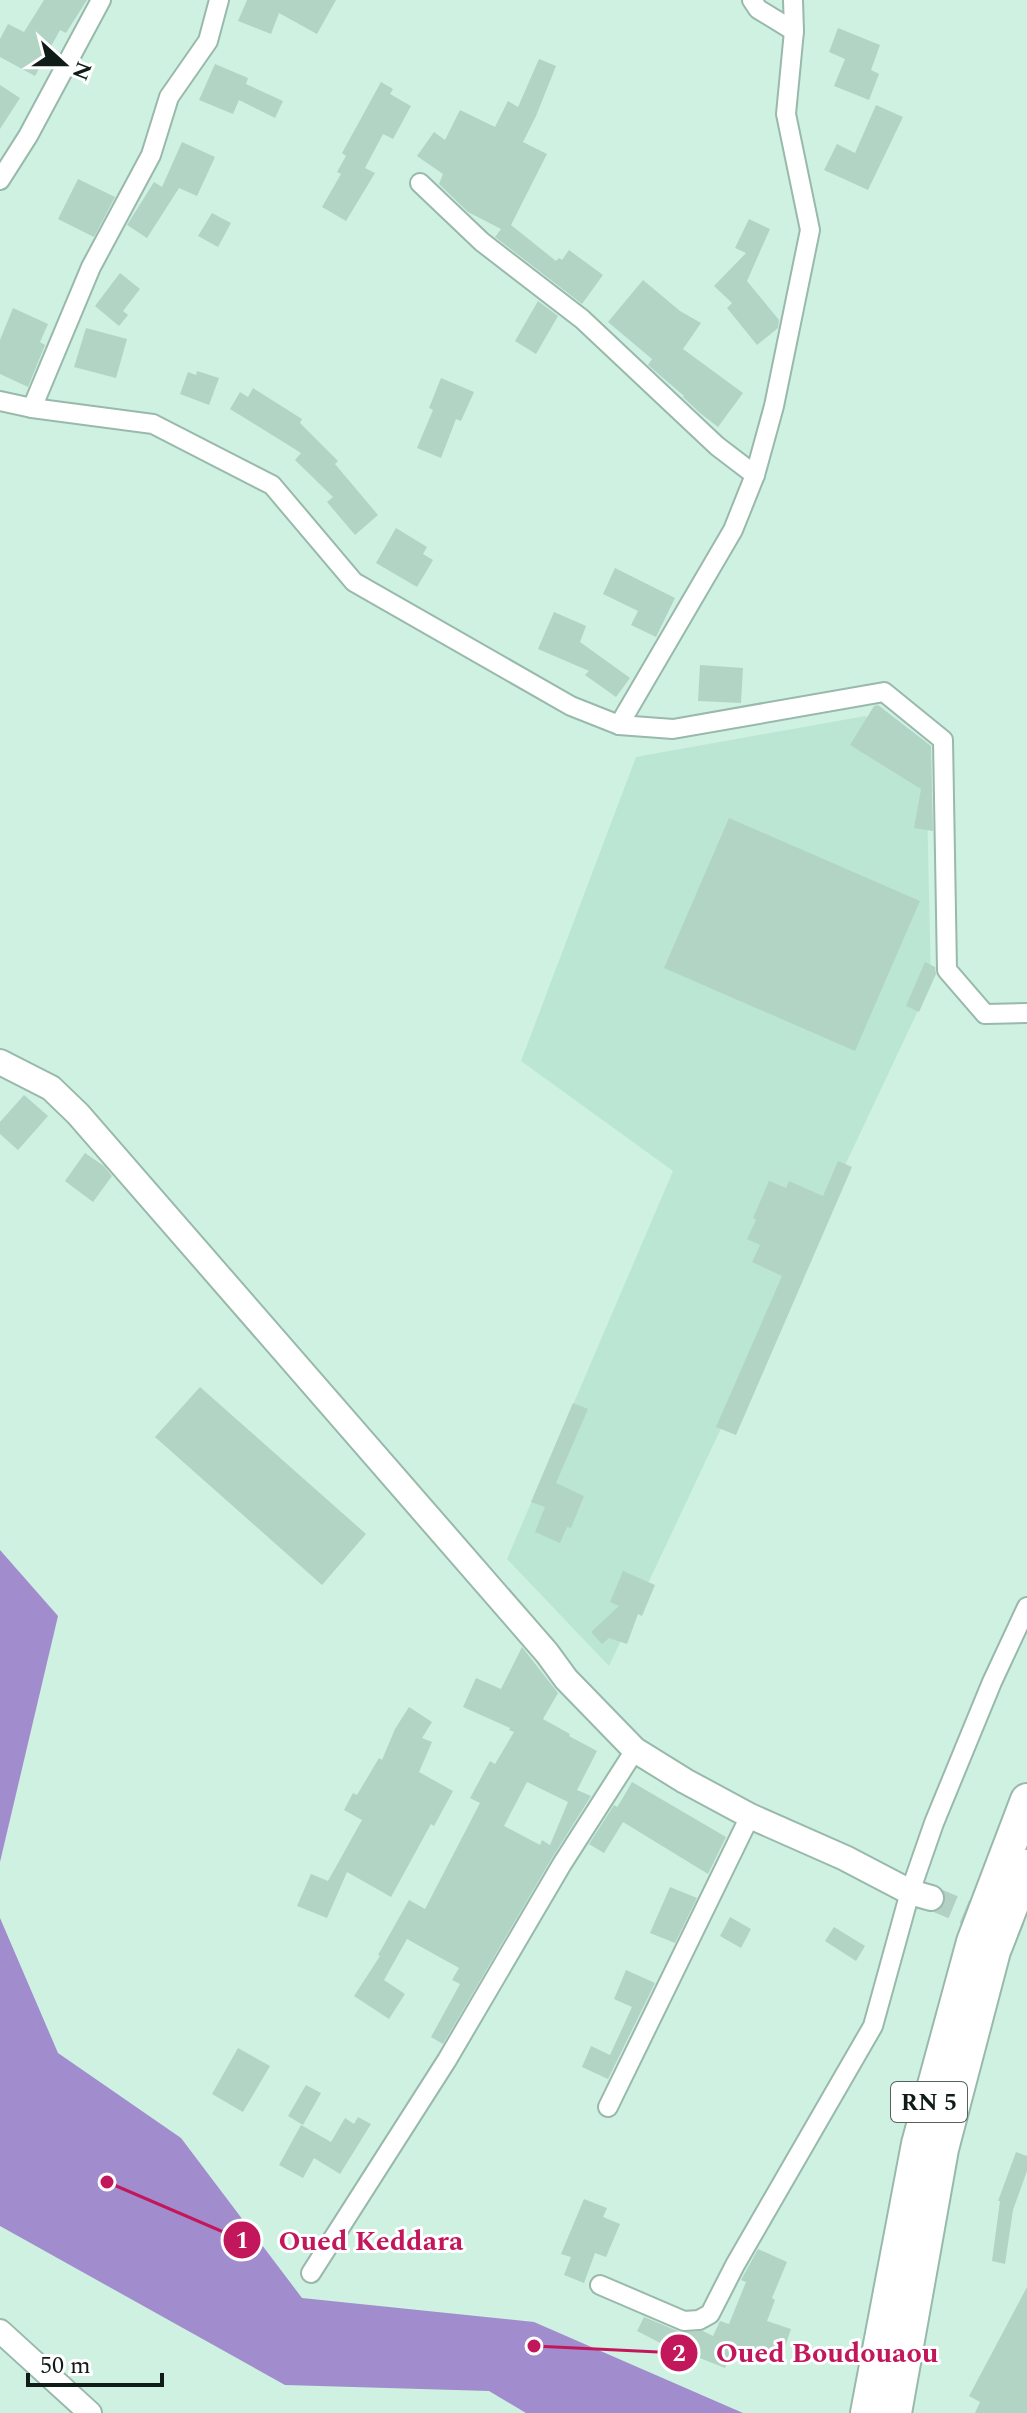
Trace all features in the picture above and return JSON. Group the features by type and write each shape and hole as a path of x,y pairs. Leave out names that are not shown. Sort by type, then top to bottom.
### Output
{"highway":[{"name":"RN 5","path":"867,2413 918,2144 973,1942 1027,1800"},
{"name":"RN 5","path":"895,2413 942,2149 994,1951 1027,1866"}],"main road":[{"path":"0,1062 51,1088 78,1114 547,1653 566,1679 635,1750 750,1816 921,1895"}],"street":[{"path":"0,180 28,136 101,0"},
{"path":"32,408 91,267 151,155 169,97 208,41 219,0"},
{"path":"752,0 758,9 794,31"},
{"path":"619,725 733,530 755,475 774,406 810,230 786,114 794,31 793,0"},
{"path":"420,183 482,242 582,319 717,446 755,475"},
{"path":"0,401 153,424 272,485 354,582 571,706 619,725 673,729 884,692 943,740 947,970 985,1014 1027,1013"},
{"path":"600,2285 684,2321 699,2320 710,2314 873,2026 921,1895 934,1823 986,1696 1027,1607"},
{"path":"311,2273 447,2060 562,1864 635,1750"},
{"path":"608,2107 750,1816"},
{"path":"0,2331 90,2413"}],"shaded area":[{"path":"865,716 926,758 931,983 609,1666 507,1559 673,1171 521,1061 636,757"},
{"path":"0,1550 58,1616 0,1862"},
{"path":"0,1918 58,2053 181,2138 302,2298 534,2322 743,2413 526,2413 489,2391 285,2385 0,2226"}],"building":[{"path":"44,0 87,0 66,33 60,30 35,76 0,57 0,39 8,24 24,32"},
{"path":"247,0 336,0 317,34 279,13 271,34 238,21"},
{"path":"838,28 880,45 871,70 879,74 869,100 834,86 845,59 829,52"},
{"path":"539,59 556,66 523,142 547,154 511,225 556,261 559,258 562,260 569,250 603,275 582,304 495,237 501,229 468,212 439,184 443,174 417,156 434,132 445,140 460,110 495,127 508,101 518,107"},
{"path":"215,64 248,78 246,84 283,101 275,118 239,100 233,114 199,100"},
{"path":"381,82 393,89 390,94 411,106 393,139 383,134 365,168 375,173 346,221 322,207 341,174 337,172 346,156 342,153"},
{"path":"0,85 20,98 0,129"},
{"path":"876,105 903,117 868,190 824,170 837,144 855,153"},
{"path":"182,142 215,157 197,196 179,188 147,238 127,225 154,182 162,187"},
{"path":"78,179 115,197 94,237 58,219"},
{"path":"212,213 231,223 218,247 198,236"},
{"path":"749,219 770,229 747,281 779,320 778,328 757,345 727,308 732,303 714,286 746,253 735,248"},
{"path":"120,273 140,289 123,311 128,315 119,326 95,306"},
{"path":"643,280 680,311 701,323 683,349 743,393 718,427 648,365 652,359 608,322"},
{"path":"538,301 558,316 536,354 515,341"},
{"path":"13,308 48,324 40,342 45,345 28,387 0,374 0,340"},
{"path":"86,328 127,339 116,378 74,367"},
{"path":"197,371 219,378 209,405 180,394 188,372 196,375"},
{"path":"441,378 474,392 461,421 456,419 441,458 417,448 433,410 429,408"},
{"path":"253,388 302,419 300,423 338,461 335,464 378,515 355,535 327,502 333,497 295,460 301,453 230,409 240,392 248,397"},
{"path":"396,528 427,547 423,554 433,560 417,587 376,563"},
{"path":"615,568 675,598 656,637 631,625 638,611 603,594"},
{"path":"554,612 586,626 580,642 630,678 616,697 585,675 589,671 538,649"},
{"path":"700,665 743,668 741,703 698,701"},
{"path":"878,705 931,746 933,831 914,828 921,789 850,745 874,706"},
{"path":"729,818 920,901 855,1051 664,968"},
{"path":"925,962 935,967 936,974 919,1012 906,1006"},
{"path":"24,1095 48,1116 18,1150 0,1134 0,1122"},
{"path":"85,1153 104,1166 112,1176 93,1202 65,1181"},
{"path":"838,1161 852,1167 736,1435 716,1427 782,1276 752,1262 760,1245 747,1239 769,1181 786,1188 789,1181 823,1196"},
{"path":"200,1387 366,1534 322,1585 155,1437"},
{"path":"573,1403 588,1409 556,1483 584,1496 571,1528 567,1527 560,1543 535,1532 545,1507 531,1502"},
{"path":"623,1571 655,1585 642,1616 638,1614 627,1644 609,1638 602,1644 591,1632 619,1606 610,1602"},
{"path":"522,1647 558,1693 543,1719 597,1751 577,1790 591,1796 443,2044 431,2037 460,1984 452,1980 459,1968 407,1939 384,1980 405,1994 389,2019 354,1996 380,1956 409,1900 425,1909 480,1803 470,1798 490,1761 495,1764 514,1732 463,1707 476,1678 501,1689","holes":["527,1782 568,1802 550,1845 542,1840 540,1845 504,1826"]},
{"path":"409,1707 432,1722 422,1738 432,1742 419,1772 453,1791 434,1826 431,1824 391,1897 347,1872 327,1918 297,1906 311,1874 328,1881 362,1820 344,1810 353,1793 357,1795 379,1758 382,1760 395,1729"},
{"path":"632,1782 726,1837 708,1874 623,1822 604,1853 589,1844"},
{"path":"670,1887 697,1898 675,1943 650,1933"},
{"path":"730,1917 751,1929 741,1948 720,1936"},
{"path":"834,1927 865,1946 856,1961 825,1941"},
{"path":"626,1970 655,1983 608,2079 582,2067 591,2046 610,2055 632,2007 614,1999"},
{"path":"238,2048 270,2066 243,2112 212,2094"},
{"path":"306,2085 321,2093 303,2125 288,2116"},
{"path":"358,2117 371,2124 340,2174 314,2158 303,2178 279,2165 301,2125 331,2142 345,2118 354,2124"},
{"path":"1016,2152 1027,2156 1027,2171 1013,2210 1005,2264 992,2261 998,2201"},
{"path":"584,2199 607,2208 603,2217 620,2224 606,2257 595,2253 584,2283 564,2275 571,2257 561,2254"},
{"path":"758,2249 787,2262 772,2298 775,2300 767,2321 791,2329 782,2355 757,2346 750,2363 730,2355 725,2368 676,2351 637,2331 644,2317 680,2332 703,2331 713,2336 720,2321 729,2324 746,2282 741,2280"},
{"path":"1027,2287 1027,2413 975,2413 980,2402 969,2396"}],"tunnel":[{"path":"931,1898 1027,1938"}],"place":[{"name":"Oued Keddara","path":"107,2182"},
{"name":"Oued Boudouaou","path":"534,2346"}]}
